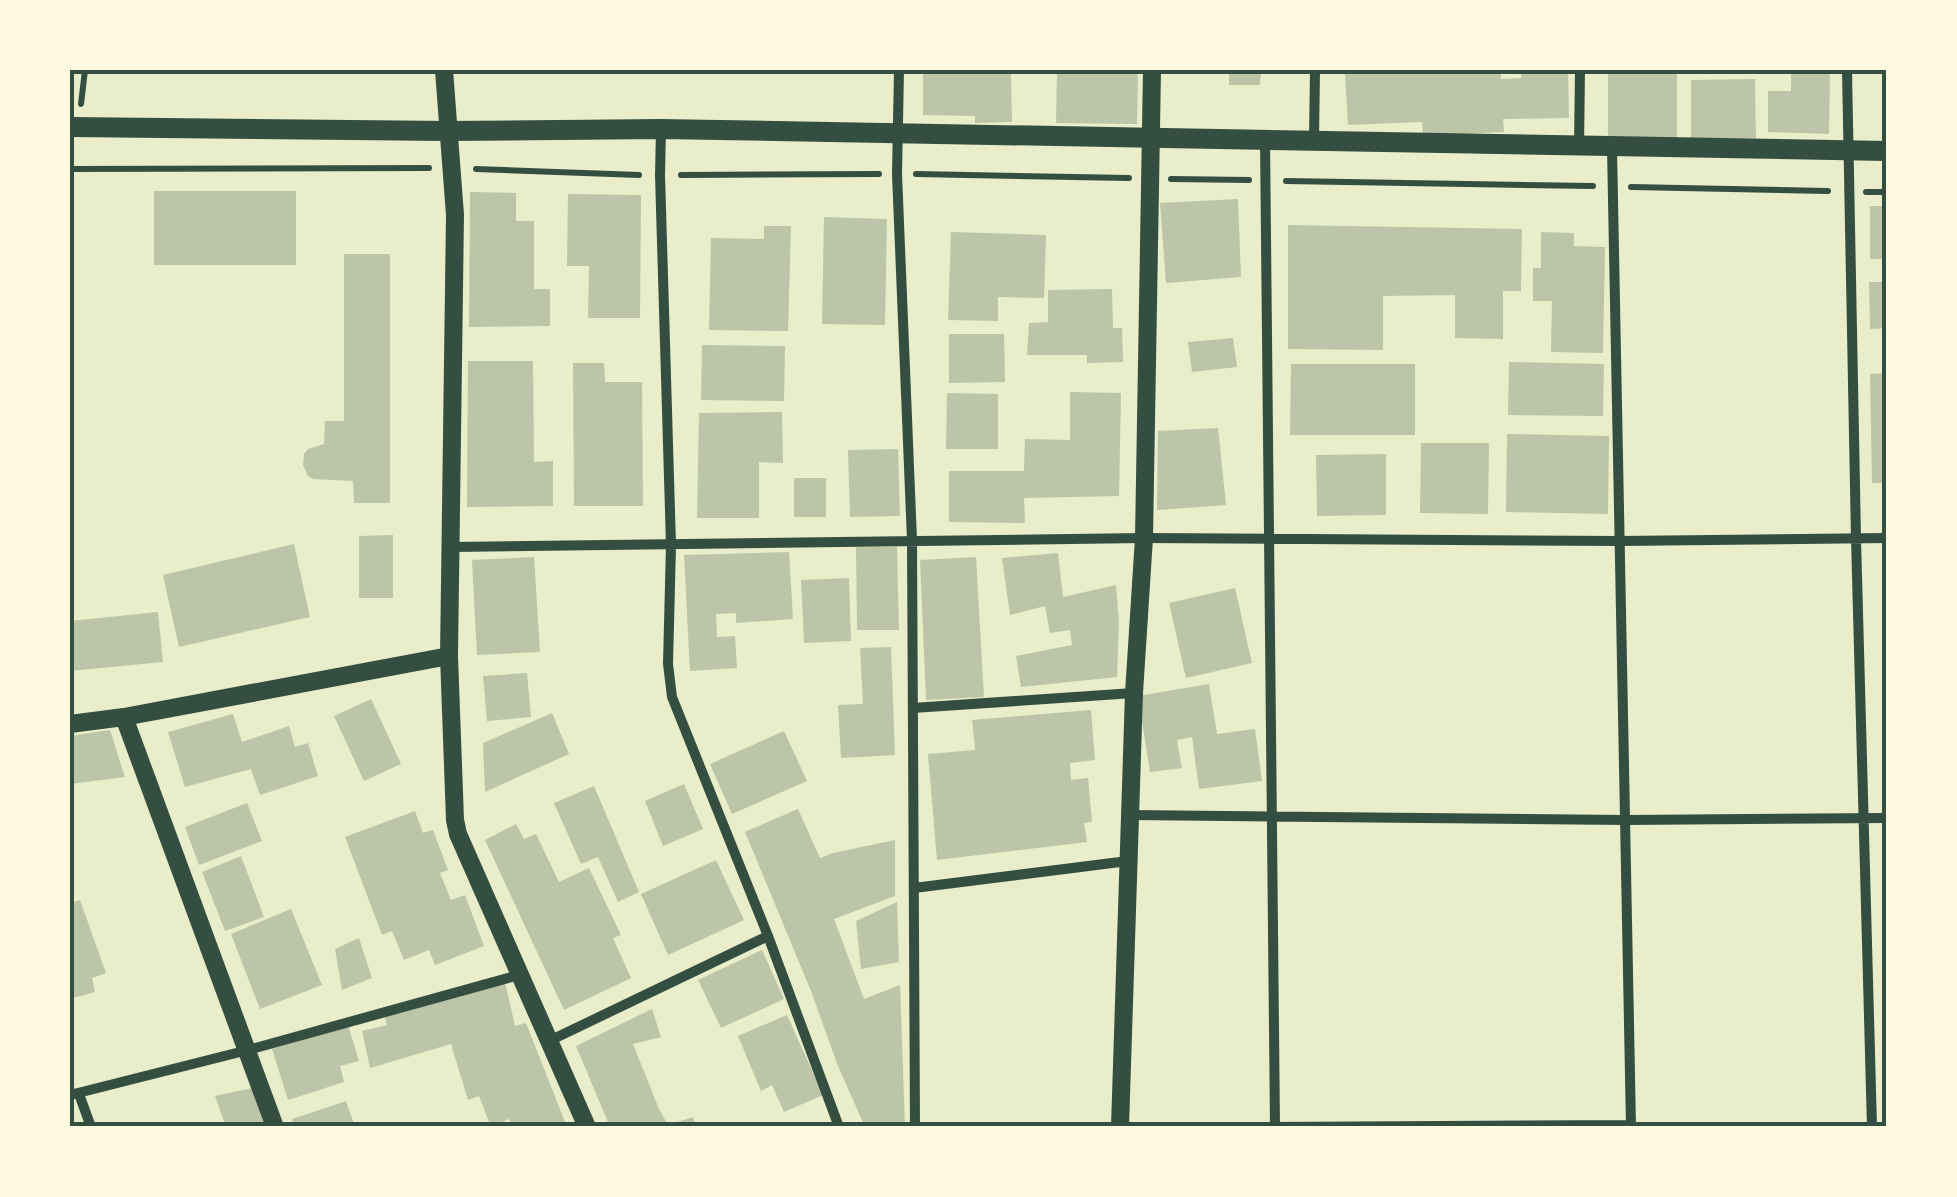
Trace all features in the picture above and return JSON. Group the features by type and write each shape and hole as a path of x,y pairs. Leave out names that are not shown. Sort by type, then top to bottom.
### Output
{"main road":[{"path":"70,127 898,132 1887,151"}],"street":[{"path":"444,70 454,215 449,656 456,827 587,1127"},
{"path":"899,70 897,174 912,540 915,1127"},
{"path":"1120,1127 1129,815 1144,538 1152,70"},
{"path":"1314,70 1314,141"},
{"path":"1579,147 1580,70"},
{"path":"1847,70 1872,1127"},
{"path":"661,129 670,545 668,664 672,697 840,1127"},
{"path":"1264,139 1273,1127 1632,1126 1612,148"},
{"path":"452,546 1144,538 1887,538"},
{"path":"70,724 449,656"},
{"path":"913,708 1134,693"},
{"path":"124,717 275,1127"},
{"path":"1129,815 1626,820 1887,818"},
{"path":"914,888 1128,861"},
{"path":"549,1041 768,936"},
{"path":"90,1127 74,1094 519,975"}],"path":[{"path":"70,170 452,168 660,176 897,174 1887,192"}],"building":[{"path":"923,70 1011,72 1012,122 975,123 975,116 923,115"},
{"path":"1057,70 1138,70 1137,124 1056,123"},
{"path":"1187,70 1261,70 1260,85 1229,85 1229,74 1187,74"},
{"path":"1521,70 1568,70 1569,118 1503,119 1504,132 1423,135 1422,122 1348,125 1345,74 1501,71 1501,79 1521,78"},
{"path":"1608,70 1677,70 1677,142 1608,141"},
{"path":"1791,70 1830,70 1829,134 1768,132 1768,91 1791,91"},
{"path":"1755,79 1756,138 1691,139 1691,80"},
{"path":"154,191 296,191 296,265 154,265"},
{"path":"470,192 516,193 516,221 534,221 534,289 550,289 550,326 469,327"},
{"path":"568,194 641,195 640,318 588,318 589,266 567,266"},
{"path":"1238,199 1241,277 1166,283 1160,203"},
{"path":"1870,206 1887,206 1887,259 1870,259"},
{"path":"824,217 887,219 885,325 822,324"},
{"path":"1288,225 1522,229 1521,291 1503,291 1503,339 1455,338 1455,295 1383,296 1383,350 1288,349"},
{"path":"764,226 791,226 788,331 709,330 711,238 764,239"},
{"path":"951,232 1046,235 1044,298 998,297 998,321 948,320"},
{"path":"1541,232 1574,233 1574,246 1605,247 1603,353 1551,352 1552,301 1533,301 1533,268 1541,268"},
{"path":"344,254 390,254 390,503 354,503 353,481 313,479 303,465 308,449 324,444 325,421 344,421"},
{"path":"1869,282 1887,282 1887,328 1870,329"},
{"path":"1112,289 1113,328 1122,328 1123,362 1087,363 1087,355 1027,355 1029,323 1048,322 1048,290"},
{"path":"949,334 1004,334 1005,382 949,383"},
{"path":"1233,338 1237,367 1192,372 1188,342"},
{"path":"702,345 785,346 784,401 701,400"},
{"path":"468,361 533,361 534,462 553,461 553,506 467,507"},
{"path":"1509,362 1604,364 1603,416 1508,415"},
{"path":"573,363 604,363 605,382 642,382 643,506 574,506"},
{"path":"1291,364 1415,364 1415,435 1290,435"},
{"path":"1887,373 1887,483 1872,483 1870,374"},
{"path":"1070,392 1121,393 1119,496 1024,498 1025,523 949,522 949,471 1024,471 1025,439 1070,440"},
{"path":"947,393 998,394 998,449 946,449"},
{"path":"782,412 783,463 759,462 759,518 697,518 699,413"},
{"path":"1218,428 1226,505 1157,510 1158,431"},
{"path":"1507,434 1609,436 1608,514 1506,512"},
{"path":"1421,443 1489,443 1488,514 1420,513"},
{"path":"898,449 900,516 850,517 848,450"},
{"path":"1386,454 1386,515 1317,516 1316,455"},
{"path":"794,478 826,478 826,517 794,517"},
{"path":"393,535 393,598 359,598 359,536"},
{"path":"294,544 310,617 179,647 163,575"},
{"path":"856,547 897,547 899,630 857,630"},
{"path":"789,552 793,619 736,623 736,613 716,614 717,637 735,636 737,668 690,671 684,555"},
{"path":"1058,553 1063,597 1116,585 1117,677 1021,687 1016,656 1072,645 1070,630 1050,633 1045,606 1010,615 1002,558"},
{"path":"534,557 540,652 477,655 472,560"},
{"path":"976,557 984,697 926,700 920,560"},
{"path":"849,578 851,641 804,643 801,580"},
{"path":"1235,588 1252,663 1186,678 1169,603"},
{"path":"158,612 163,662 70,671 70,621"},
{"path":"891,647 895,755 841,758 838,705 863,704 860,648"},
{"path":"527,673 531,717 487,721 483,676"},
{"path":"1209,684 1217,734 1255,729 1262,781 1199,789 1192,737 1177,740 1182,768 1150,772 1138,696"},
{"path":"371,699 401,764 364,781 334,716"},
{"path":"1091,710 1095,760 1070,763 1071,780 1088,778 1092,822 1084,823 1087,842 937,860 928,754 975,750 972,720"},
{"path":"552,713 569,754 485,792 483,743"},
{"path":"233,714 242,742 289,726 295,747 308,743 318,776 260,795 251,769 185,787 168,732"},
{"path":"110,730 125,777 70,784 70,736"},
{"path":"784,731 807,781 732,814 710,764"},
{"path":"684,784 703,829 663,846 645,801"},
{"path":"594,786 639,892 618,902 598,857 581,864 554,803"},
{"path":"247,803 262,841 199,865 185,827"},
{"path":"798,809 820,858 895,840 895,896 834,919 864,999 900,985 905,1127 865,1127 745,832"},
{"path":"415,811 423,833 433,830 448,870 440,873 451,900 465,895 484,946 435,965 429,950 404,960 392,931 382,935 345,837"},
{"path":"516,824 524,839 536,834 559,882 589,868 621,935 613,938 631,978 564,1010 485,840"},
{"path":"241,856 264,917 225,931 202,872"},
{"path":"716,860 744,920 668,955 641,894"},
{"path":"80,900 106,973 92,978 95,992 70,999 70,903"},
{"path":"897,902 899,962 861,969 856,921"},
{"path":"291,909 322,985 260,1009 231,934"},
{"path":"359,938 372,978 342,990 335,949"},
{"path":"762,950 784,999 721,1028 698,980"},
{"path":"505,982 515,1026 526,1023 567,1127 513,1127 509,1119 491,1127 479,1096 468,1100 451,1044 370,1068 362,1031 387,1025 384,1014"},
{"path":"652,1009 661,1037 633,1044 668,1125 693,1117 696,1127 610,1127 576,1046"},
{"path":"787,1015 823,1095 784,1112 772,1085 761,1091 738,1036"},
{"path":"348,1025 359,1061 340,1066 344,1082 288,1100 272,1049"},
{"path":"252,1088 265,1127 226,1127 215,1096"},
{"path":"346,1101 355,1127 294,1127 292,1119"}]}
